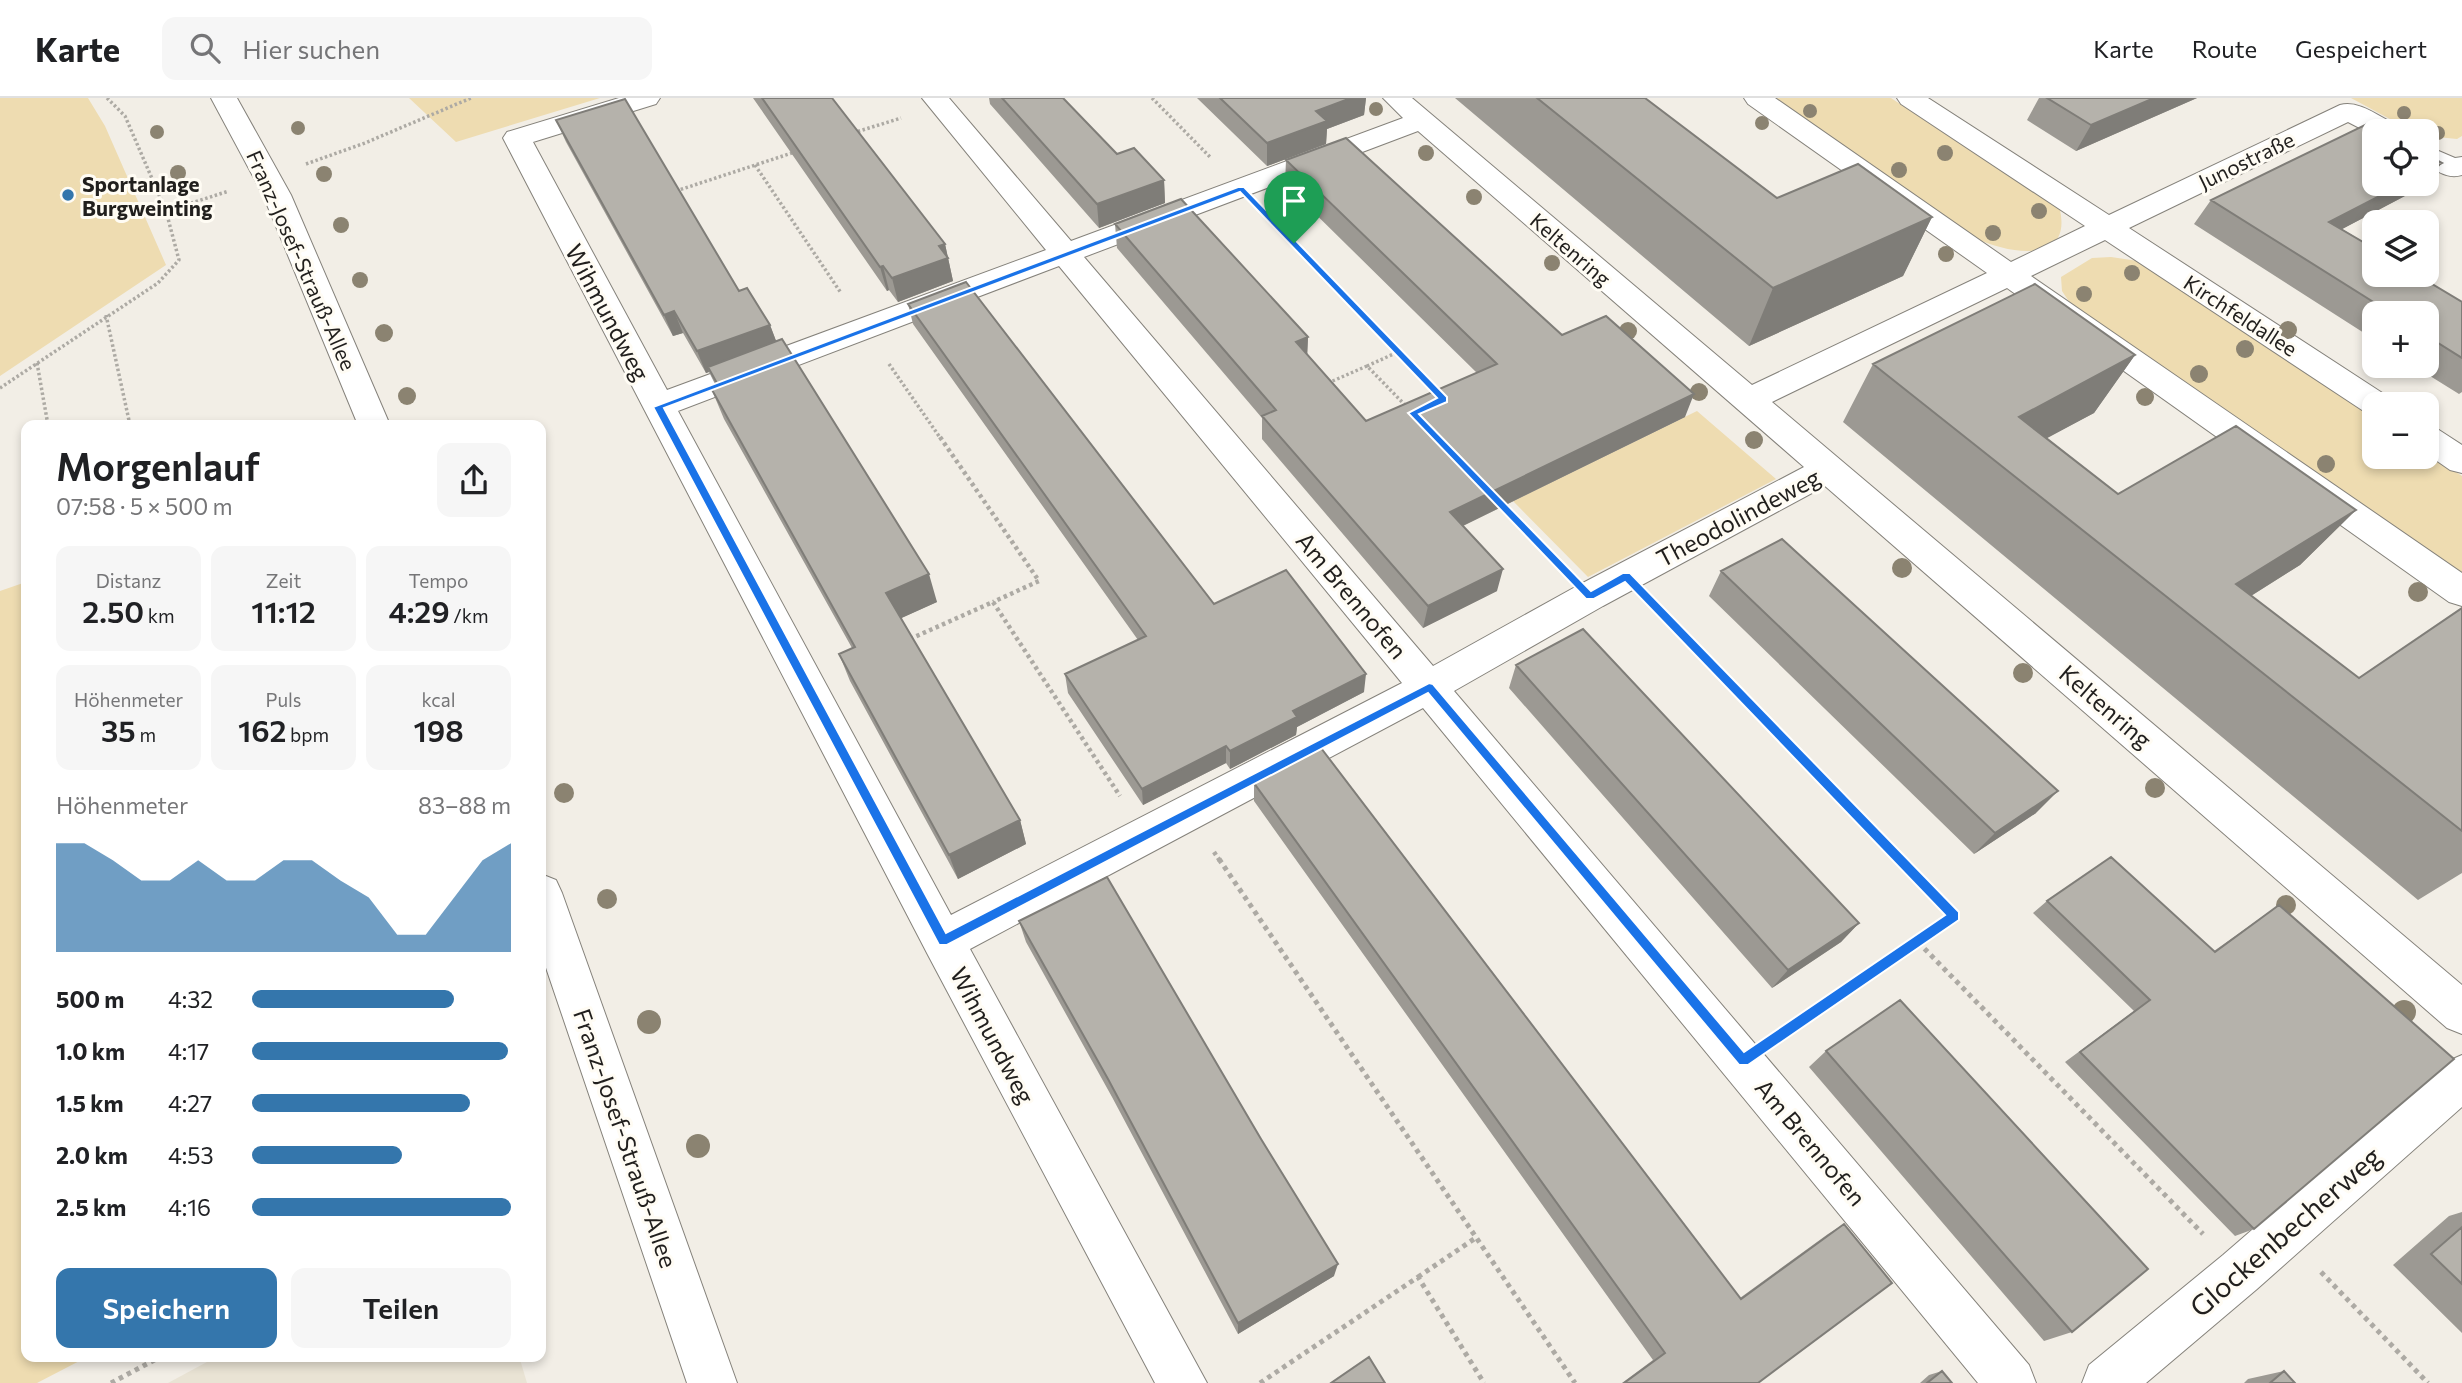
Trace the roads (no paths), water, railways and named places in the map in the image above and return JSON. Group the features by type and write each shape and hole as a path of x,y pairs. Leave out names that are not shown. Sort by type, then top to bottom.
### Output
{"street":[{"name":"Franz-Josef-Strauß-Allee","path":"224,98 268,178 372,420"},
{"name":"Wihmundweg","path":"647,98 517,138 943,941 1182,1383"},
{"path":"1757,98 2462,592"},
{"name":"Kirchfeldallee","path":"1910,98 2362,395"},
{"name":"Am Brennofen","path":"938,101 2011,1383"},
{"name":"Junostraße","path":"2105,227 2337,104 2364,119"},
{"path":"658,407 1241,189 1408,109"},
{"name":"Keltenring","path":"1408,109 2462,1013"},
{"path":"2439,160 2459,169"},
{"path":"1748,400 2105,227"},
{"path":"2439,446 2462,461"},
{"name":"Theodolindeweg","path":"943,941 1429,687 1590,596 1829,469"},
{"name":"Franz-Josef-Strauß-Allee","path":"546,907 712,1383"},
{"name":"Glockenbecherweg","path":"2107,1383 2241,1272 2462,1077"}],"place":[{"name":"Sportanlage Burgweinting","path":"68,195"}]}
